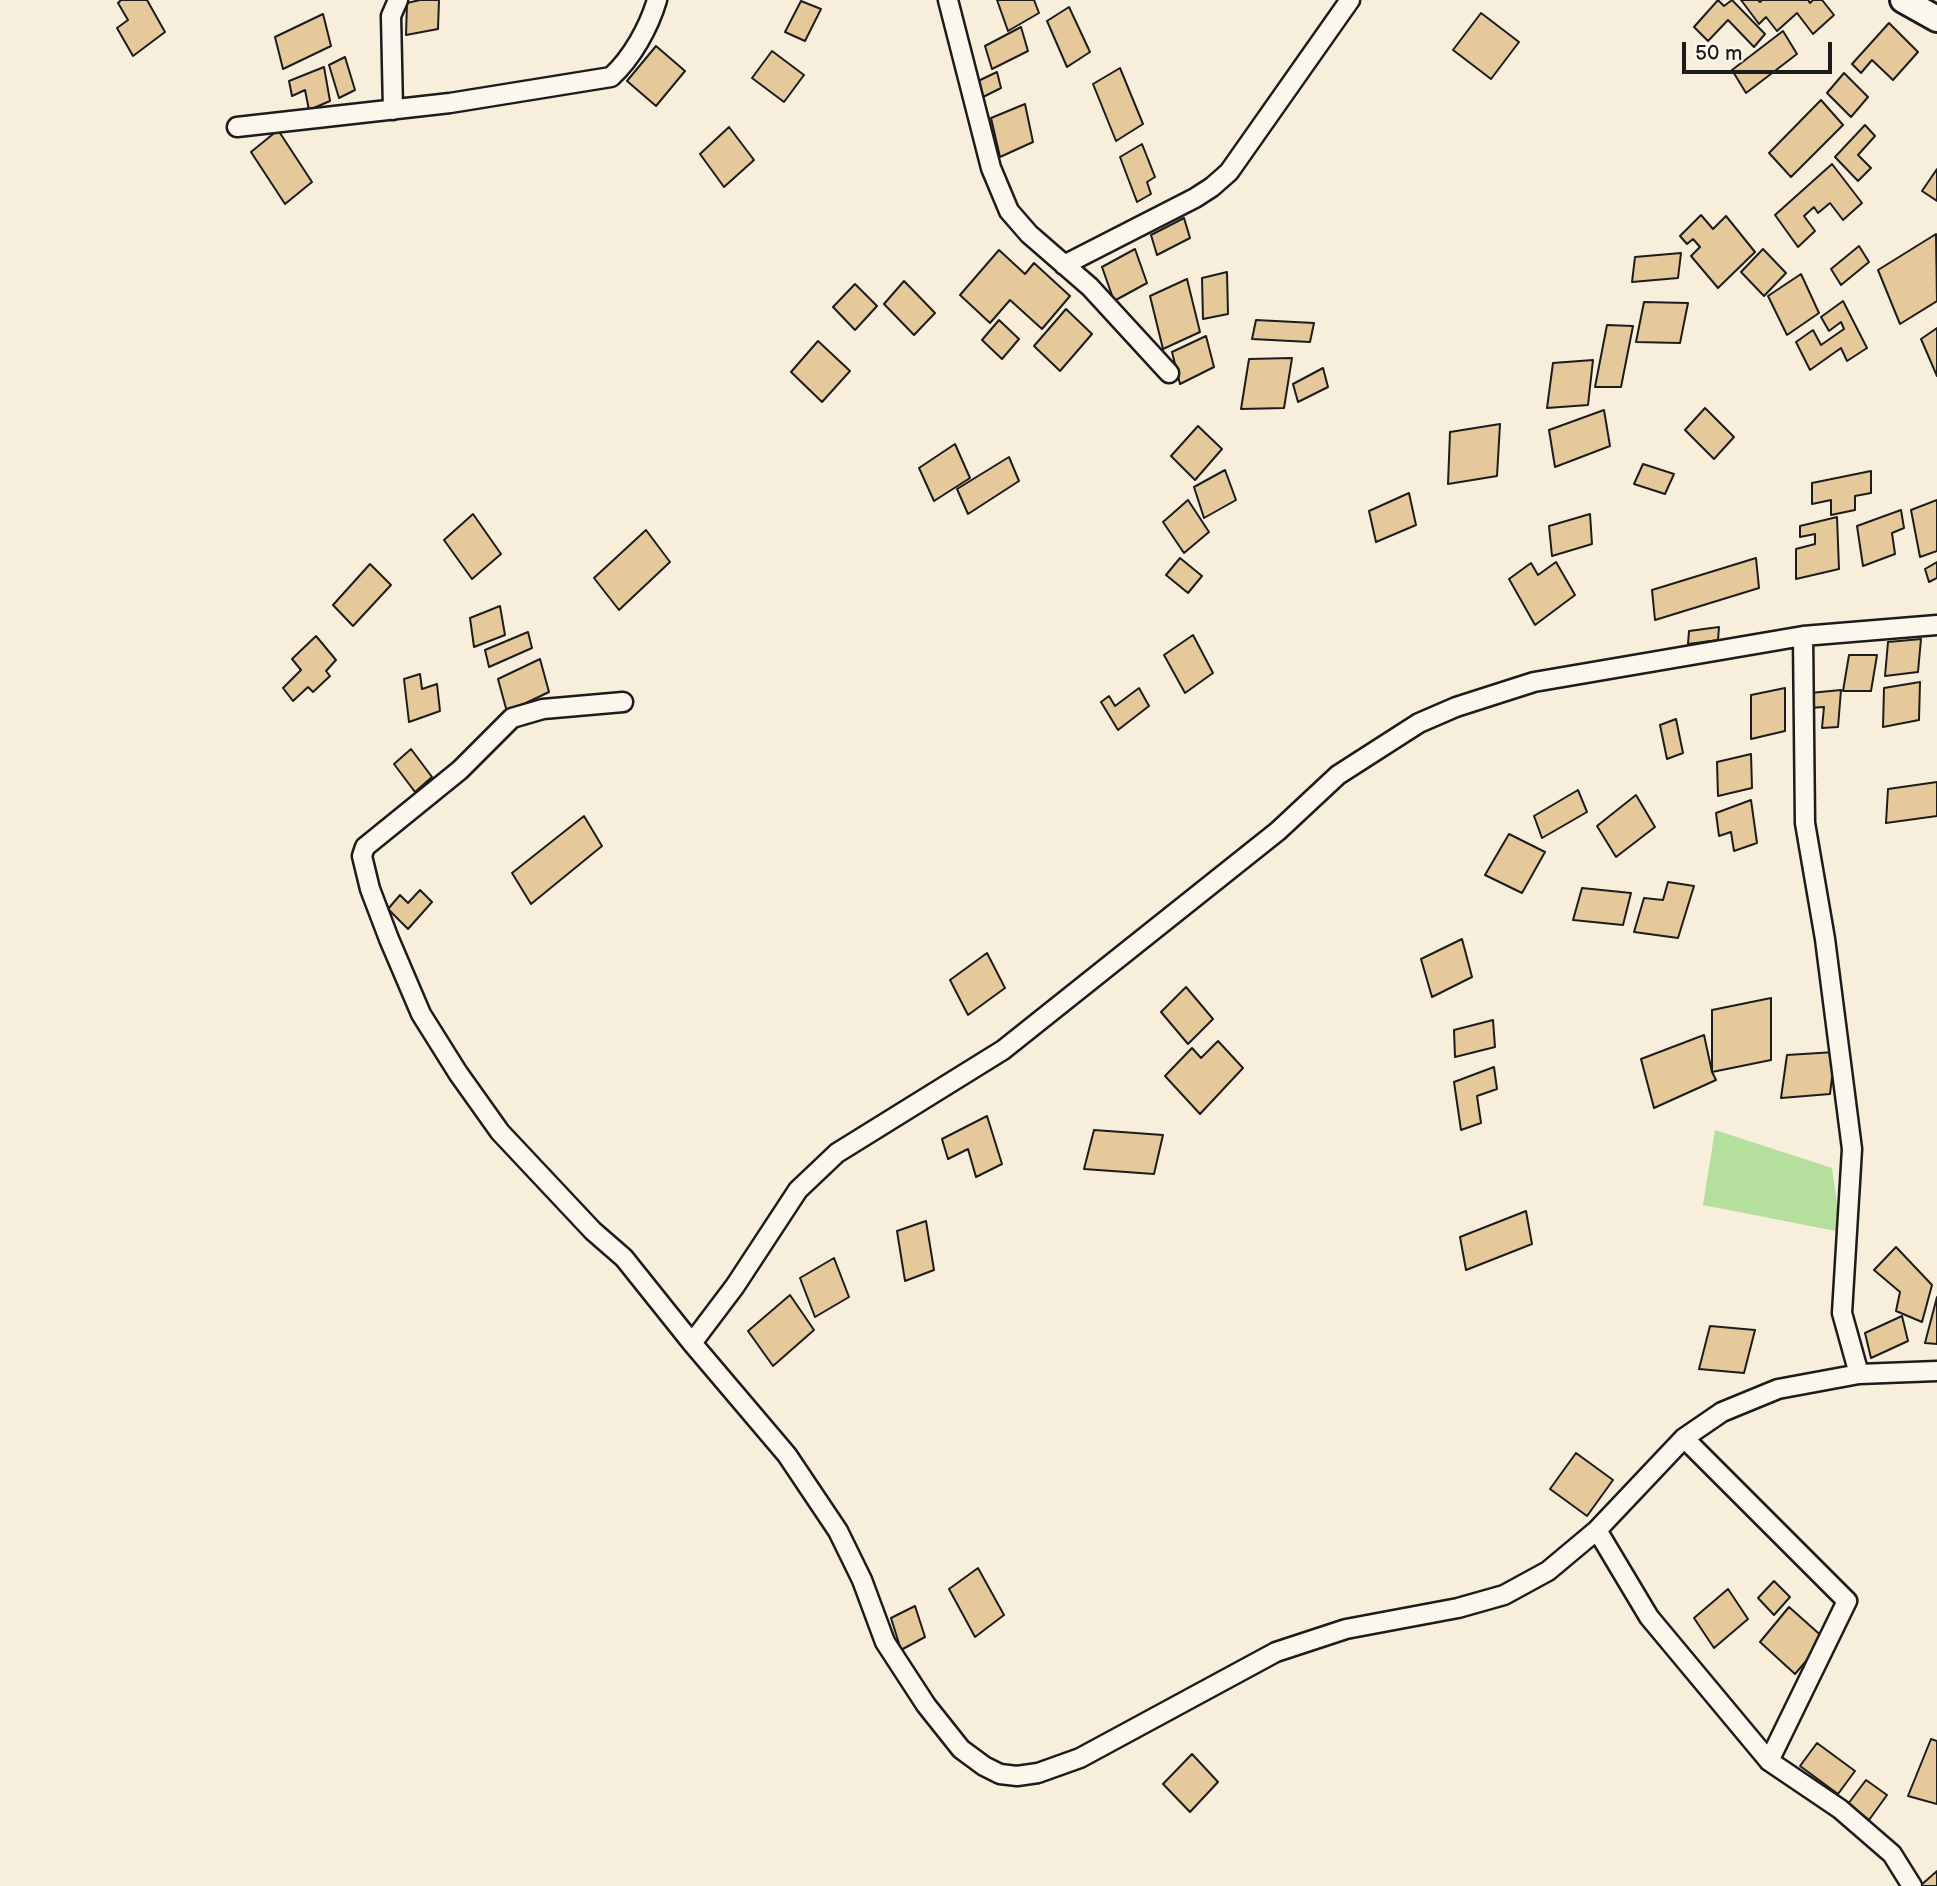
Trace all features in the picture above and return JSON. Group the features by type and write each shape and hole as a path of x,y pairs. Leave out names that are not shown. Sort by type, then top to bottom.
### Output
{"main road":[{"path":"1903,0 1937,19"}],"street":[{"path":"393,110 391,16 398,0"},
{"path":"237,127 463,101 611,77 622,67 652,16 657,0"},
{"path":"948,0 991,168 1009,211 1030,234 1090,287 1169,373"},
{"path":"1064,265 1195,198 1229,172 1350,0"},
{"path":"692,1343 735,1286 798,1189 837,1153 1003,1050 1278,831 1338,775 1419,723 1456,707 1534,682 1803,636 1937,625"},
{"path":"1803,636 1805,822 1825,939 1852,1149 1842,1313 1859,1374"},
{"path":"623,702 543,709 512,718 460,770 365,847 362,856 370,889 421,1014 458,1073 500,1132 593,1231 624,1258 692,1343 788,1455 838,1531 862,1580 885,1642 926,1705 961,1749 984,1766 1000,1774 1017,1776 1038,1773 1080,1758 1276,1652 1346,1629 1458,1608 1504,1595 1548,1571 1597,1530 1684,1438 1722,1412 1778,1389 1859,1374 1937,1371"},
{"path":"1684,1438 1847,1601 1769,1761"},
{"path":"1597,1530 1649,1617 1769,1761 1840,1809 1892,1854 1912,1886"}],"green space":[{"path":"1715,1130 1832,1168 1841,1232 1703,1205"}],"building":[{"path":"121,0 147,0 165,32 133,56 117,28 128,20 118,3"},
{"path":"439,0 438,29 406,35 407,3"},
{"path":"997,0 1034,0 1039,13 1008,31"},
{"path":"1718,0 1724,6 1732,0 1765,34 1754,47 1728,20 1708,41 1694,27"},
{"path":"1741,0 1808,0 1810,3 1813,0 1822,0 1834,15 1813,34 1797,13 1777,31 1766,17 1759,24"},
{"path":"801,1 821,9 805,41 785,32"},
{"path":"1069,7 1090,52 1067,67 1047,21"},
{"path":"1481,13 1519,42 1491,79 1453,50"},
{"path":"323,14 331,46 283,69 275,37"},
{"path":"1889,23 1918,52 1893,80 1872,60 1861,73 1852,64"},
{"path":"1021,27 1028,51 992,69 985,46"},
{"path":"1783,31 1797,54 1746,93 1732,70"},
{"path":"656,46 685,71 656,106 627,81"},
{"path":"772,51 804,75 784,102 752,78"},
{"path":"345,57 355,90 339,98 329,65"},
{"path":"324,67 330,101 309,110 305,90 292,96 289,81"},
{"path":"1120,68 1143,124 1116,141 1093,84"},
{"path":"997,72 1001,88 981,98 976,82"},
{"path":"1844,73 1868,97 1851,117 1827,93"},
{"path":"1821,100 1843,125 1791,177 1769,153"},
{"path":"1025,104 1033,142 1000,157 991,118"},
{"path":"1865,125 1875,136 1858,155 1871,168 1858,181 1835,157"},
{"path":"729,127 754,160 724,187 700,154"},
{"path":"278,130 312,182 285,204 251,152"},
{"path":"1142,144 1155,177 1147,182 1151,194 1137,202 1120,157"},
{"path":"1832,164 1862,203 1843,220 1830,203 1818,213 1814,207 1804,216 1815,231 1798,247 1775,215"},
{"path":"1937,169 1937,201 1922,191"},
{"path":"1701,215 1713,229 1726,216 1755,252 1718,288 1691,256 1700,247 1693,239 1687,244 1680,236"},
{"path":"1184,218 1190,238 1157,255 1151,235"},
{"path":"1936,234 1937,301 1900,324 1878,270"},
{"path":"1859,246 1869,262 1841,285 1831,269"},
{"path":"1135,249 1147,283 1114,301 1102,267"},
{"path":"1763,249 1786,273 1764,296 1741,272"},
{"path":"999,250 1025,274 1034,263 1070,296 1042,329 1010,300 990,323 960,295"},
{"path":"1681,253 1678,278 1632,282 1635,257"},
{"path":"1227,272 1228,314 1203,319 1202,278"},
{"path":"1801,274 1819,313 1787,335 1768,296"},
{"path":"1187,279 1200,332 1163,349 1150,296"},
{"path":"904,281 935,313 914,335 884,304"},
{"path":"855,284 877,306 855,330 833,307"},
{"path":"1843,301 1867,348 1847,361 1841,348 1810,370 1796,342 1813,330 1821,345 1844,329 1841,322 1829,331 1821,317"},
{"path":"1644,302 1688,303 1680,343 1636,342"},
{"path":"1066,309 1092,334 1060,371 1034,346"},
{"path":"999,320 1019,339 1002,359 982,340"},
{"path":"1256,320 1314,323 1310,342 1252,339"},
{"path":"1607,325 1633,326 1621,387 1595,387"},
{"path":"1937,328 1937,376 1921,339"},
{"path":"1206,336 1214,367 1180,384 1172,352"},
{"path":"818,341 850,371 822,402 791,372"},
{"path":"1292,358 1284,408 1241,409 1249,359"},
{"path":"1593,360 1588,405 1547,408 1553,363"},
{"path":"1323,368 1328,387 1298,402 1293,384"},
{"path":"1705,408 1734,437 1714,459 1685,430"},
{"path":"1604,410 1610,446 1555,467 1549,430"},
{"path":"1500,424 1497,476 1448,484 1450,432"},
{"path":"1198,426 1222,449 1195,480 1171,456"},
{"path":"955,444 970,478 934,501 919,468"},
{"path":"1009,457 1019,481 968,514 957,489"},
{"path":"1643,464 1674,474 1665,494 1634,484"},
{"path":"1225,470 1236,500 1204,518 1194,487"},
{"path":"1871,471 1871,493 1855,496 1855,510 1831,515 1831,500 1812,504 1812,483"},
{"path":"1409,493 1416,525 1376,542 1369,511"},
{"path":"1188,500 1209,532 1184,553 1163,522"},
{"path":"1937,500 1937,551 1920,557 1911,510"},
{"path":"1901,510 1904,528 1892,533 1895,554 1863,566 1857,526"},
{"path":"473,514 501,554 472,579 444,540"},
{"path":"1590,514 1592,544 1552,556 1549,526"},
{"path":"1837,517 1839,569 1796,579 1796,549 1815,544 1815,534 1800,537 1800,526"},
{"path":"646,530 670,562 619,610 594,578"},
{"path":"1180,558 1202,576 1188,593 1166,575"},
{"path":"1756,558 1759,588 1655,620 1652,590"},
{"path":"1556,562 1575,595 1535,625 1509,579 1531,563 1538,575"},
{"path":"1937,562 1937,578 1929,582 1925,569"},
{"path":"370,564 391,585 353,626 333,605"},
{"path":"500,606 505,635 474,647 470,618"},
{"path":"1719,627 1718,640 1688,644 1689,631"},
{"path":"528,632 532,648 489,667 485,650"},
{"path":"1193,635 1213,673 1185,693 1164,655"},
{"path":"316,636 336,660 326,671 330,676 313,692 308,687 293,701 283,688 301,670 292,659"},
{"path":"1921,639 1918,672 1885,676 1888,642"},
{"path":"1849,655 1877,655 1871,691 1843,691"},
{"path":"540,659 549,692 507,712 498,679"},
{"path":"420,674 422,689 437,684 440,711 409,722 404,679"},
{"path":"1920,682 1919,720 1883,727 1884,688"},
{"path":"1139,688 1149,706 1118,730 1101,702 1109,696 1115,706"},
{"path":"1785,688 1785,731 1751,739 1751,695"},
{"path":"1841,690 1838,727 1822,728 1824,707 1808,708 1810,693"},
{"path":"1676,719 1683,753 1667,759 1660,725"},
{"path":"411,749 432,777 415,792 394,764"},
{"path":"1751,754 1752,788 1718,796 1717,762"},
{"path":"1937,782 1937,816 1886,823 1888,789"},
{"path":"1578,790 1587,812 1542,838 1534,816"},
{"path":"1636,795 1655,827 1616,857 1597,826"},
{"path":"1751,800 1757,843 1734,851 1731,832 1719,836 1716,813"},
{"path":"584,816 602,846 531,904 512,873"},
{"path":"1509,834 1545,852 1522,893 1485,875"},
{"path":"1668,882 1694,886 1678,938 1634,932 1644,898 1663,900"},
{"path":"1582,888 1631,893 1623,925 1573,920"},
{"path":"420,890 432,902 408,929 388,909 400,895 408,903"},
{"path":"1462,939 1472,977 1432,997 1421,959"},
{"path":"987,953 1005,988 968,1015 950,980"},
{"path":"1186,987 1213,1019 1188,1044 1161,1012"},
{"path":"1771,998 1771,1060 1712,1072 1712,1010"},
{"path":"1493,1020 1495,1047 1455,1057 1454,1030"},
{"path":"1704,1035 1716,1080 1654,1108 1641,1059"},
{"path":"1218,1041 1243,1068 1200,1114 1165,1076 1192,1048 1201,1058"},
{"path":"1835,1052 1830,1094 1781,1098 1787,1055"},
{"path":"1494,1067 1497,1089 1477,1096 1481,1123 1461,1130 1454,1082"},
{"path":"987,1116 1002,1164 976,1177 968,1149 948,1159 942,1139"},
{"path":"1094,1130 1163,1135 1154,1174 1084,1169"},
{"path":"1526,1211 1532,1244 1466,1270 1460,1237"},
{"path":"926,1221 934,1270 905,1281 897,1231"},
{"path":"1896,1247 1932,1285 1922,1322 1896,1311 1900,1292 1874,1270"},
{"path":"834,1258 849,1297 815,1317 800,1278"},
{"path":"790,1295 814,1330 773,1366 748,1331"},
{"path":"1937,1297 1937,1344 1925,1343"},
{"path":"1902,1316 1908,1341 1871,1358 1865,1333"},
{"path":"1710,1326 1755,1330 1744,1373 1699,1369"},
{"path":"1576,1453 1613,1480 1587,1516 1550,1489"},
{"path":"978,1568 1004,1615 975,1637 949,1589"},
{"path":"1774,1581 1790,1597 1774,1615 1758,1598"},
{"path":"1728,1589 1748,1619 1714,1648 1694,1618"},
{"path":"915,1606 925,1637 901,1650 891,1618"},
{"path":"1789,1607 1825,1639 1795,1674 1760,1642"},
{"path":"1931,1739 1937,1741 1937,1804 1908,1796"},
{"path":"1817,1743 1855,1771 1838,1794 1800,1766"},
{"path":"1192,1754 1218,1782 1190,1812 1163,1784"},
{"path":"1866,1780 1887,1795 1869,1820 1848,1804"},
{"path":"1937,1871 1937,1886 1920,1886"}]}
